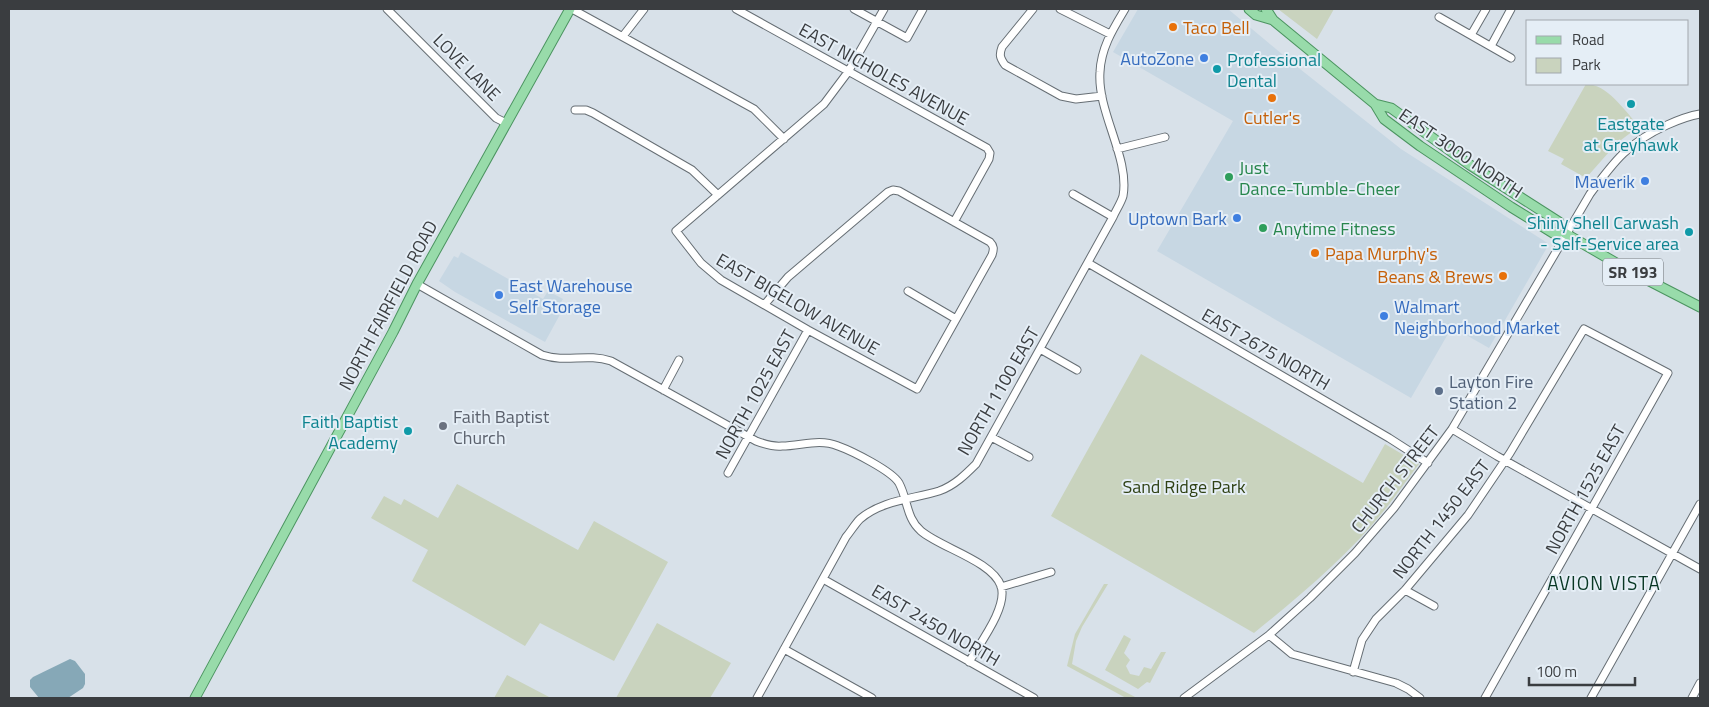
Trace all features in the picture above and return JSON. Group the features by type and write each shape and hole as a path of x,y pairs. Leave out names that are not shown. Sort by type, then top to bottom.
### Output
{"main road":[{"name":"NORTH FAIRFIELD ROAD","path":"196,698 393,332 416,284 571,9"},
{"name":"EAST 3000 NORTH","path":"1249,9 1256,15 1267,12 1333,72 1375,104 1384,119 1420,146 1511,207 1553,233 1564,233 1630,271 1700,307"},
{"name":"EAST 3000 NORTH","path":"1375,104 1391,108 1470,165 1559,222 1564,233"}],"street":[{"name":"LOVE LANE","path":"387,9 496,118 506,123"},
{"path":"571,9 754,109 784,140"},
{"path":"623,36 644,9"},
{"name":"EAST NICHOLES AVENUE","path":"736,9 987,148 990,153 989,159 954,222"},
{"path":"854,9 907,38 924,9"},
{"path":"575,110 586,110 593,113 682,163 704,180 718,195 824,104 848,72 884,9"},
{"path":"1033,9 1002,47 1000,58 1005,65 1061,96 1076,99 1102,96"},
{"path":"1060,9 1110,34"},
{"name":"NORTH 1100 EAST","path":"757,698 846,537 860,519 880,508 904,499 940,490 962,478 976,464 1114,217 1123,197 1124,175 1102,96 1100,85 1101,64 1110,34 1125,9"},
{"path":"1471,36 1486,9"},
{"path":"1491,46 1511,9"},
{"path":"1439,17 1512,58"},
{"name":"CHURCH STREET","path":"1184,698 1269,635 1310,598 1355,553 1394,508 1452,429 1564,233 1610,166 1628,149 1650,133 1690,116 1700,114"},
{"path":"1116,149 1165,137"},
{"path":"765,304 788,277 888,192 894,190 899,191 993,245 994,249 956,319 908,291"},
{"path":"1073,194 1114,217"},
{"name":"EAST BIGELOW AVENUE","path":"718,195 676,231 707,270 808,330 917,389 956,319"},
{"name":"EAST 2675 NORTH","path":"1088,263 1428,462"},
{"path":"416,284 542,355 555,360 591,357 611,361 748,438 772,446 811,442 836,445 888,472 899,482 912,522 922,532 985,568 995,576 1001,588 1002,600 997,614 969,662"},
{"name":"NORTH 1450 EAST","path":"1353,672 1362,640 1376,619 1405,590 1468,515 1505,461 1584,329 1668,373"},
{"name":"NORTH 1025 EAST","path":"728,472 808,330"},
{"path":"1040,349 1077,370"},
{"path":"662,390 679,360"},
{"name":"NORTH 1525 EAST","path":"1485,698 1668,373"},
{"path":"1452,429 1505,461 1700,570"},
{"path":"991,437 1029,457"},
{"path":"1591,698 1700,504"},
{"path":"1001,588 1051,572"},
{"name":"EAST 2450 NORTH","path":"823,579 1034,698"},
{"path":"1405,590 1434,606"},
{"path":"1269,635 1292,654 1396,683 1420,698"},
{"path":"784,649 872,698"},
{"path":"1692,698 1700,683"}],"shaded area":[{"path":"1138,9 1228,9 1401,149 1549,244 1489,348 1452,327 1411,398 1157,251 1233,121 1113,52"},
{"name":"East Warehouse Self Storage","path":"461,252 543,299 548,291 563,299 558,307 563,309 545,342 455,292 439,281 454,256 458,258"}],"green space":[{"path":"1278,9 1334,9 1317,39"},
{"path":"1585,85 1594,85 1608,93 1637,124 1637,128 1617,143 1586,178 1561,164 1564,159 1548,151"},
{"name":"Sand Ridge Park","path":"1141,354 1363,483 1385,444 1419,464 1387,507 1341,558 1254,633 1051,516"},
{"path":"457,484 578,550 594,521 668,562 614,661 540,623 525,646 412,581 428,550 371,518 384,496 401,505 404,499 438,518"},
{"path":"1104,584 1108,584 1082,627 1076,641 1072,664 1137,698 1126,698 1067,666 1075,634"},
{"path":"657,623 731,663 710,698 616,698"},
{"path":"1124,635 1131,639 1124,653 1130,660 1126,666 1130,674 1139,676 1144,667 1151,669 1161,652 1166,652 1150,683 1147,682 1138,689 1105,670"},
{"path":"507,675 551,698 494,698"}],"water":[{"path":"70,659 75,661 85,674 83,688 68,698 39,698 30,687 30,680"}],"place":[{"name":"Taco Bell","path":"1173,27"},
{"name":"AutoZone","path":"1204,58"},
{"name":"Professional Dental","path":"1217,69"},
{"name":"Cutler's","path":"1272,98"},
{"name":"Eastgate at Greyhawk","path":"1631,104"},
{"name":"Just Dance-Tumble-Cheer","path":"1229,177"},
{"name":"Maverik","path":"1645,181"},
{"name":"Uptown Bark","path":"1237,218"},
{"name":"Anytime Fitness","path":"1263,228"},
{"name":"Shiny Shell Carwash - Self-Service area","path":"1689,232"},
{"name":"Papa Murphy's","path":"1315,253"},
{"name":"Beans & Brews","path":"1503,276"},
{"name":"East Warehouse Self Storage","path":"499,295"},
{"name":"Walmart Neighborhood Market","path":"1384,316"},
{"name":"Layton Fire Station 2","path":"1439,391"},
{"name":"Faith Baptist Church","path":"443,426"},
{"name":"Faith Baptist Academy","path":"408,431"}],"district":[{"name":"AVION VISTA","path":"1604,582"}]}
